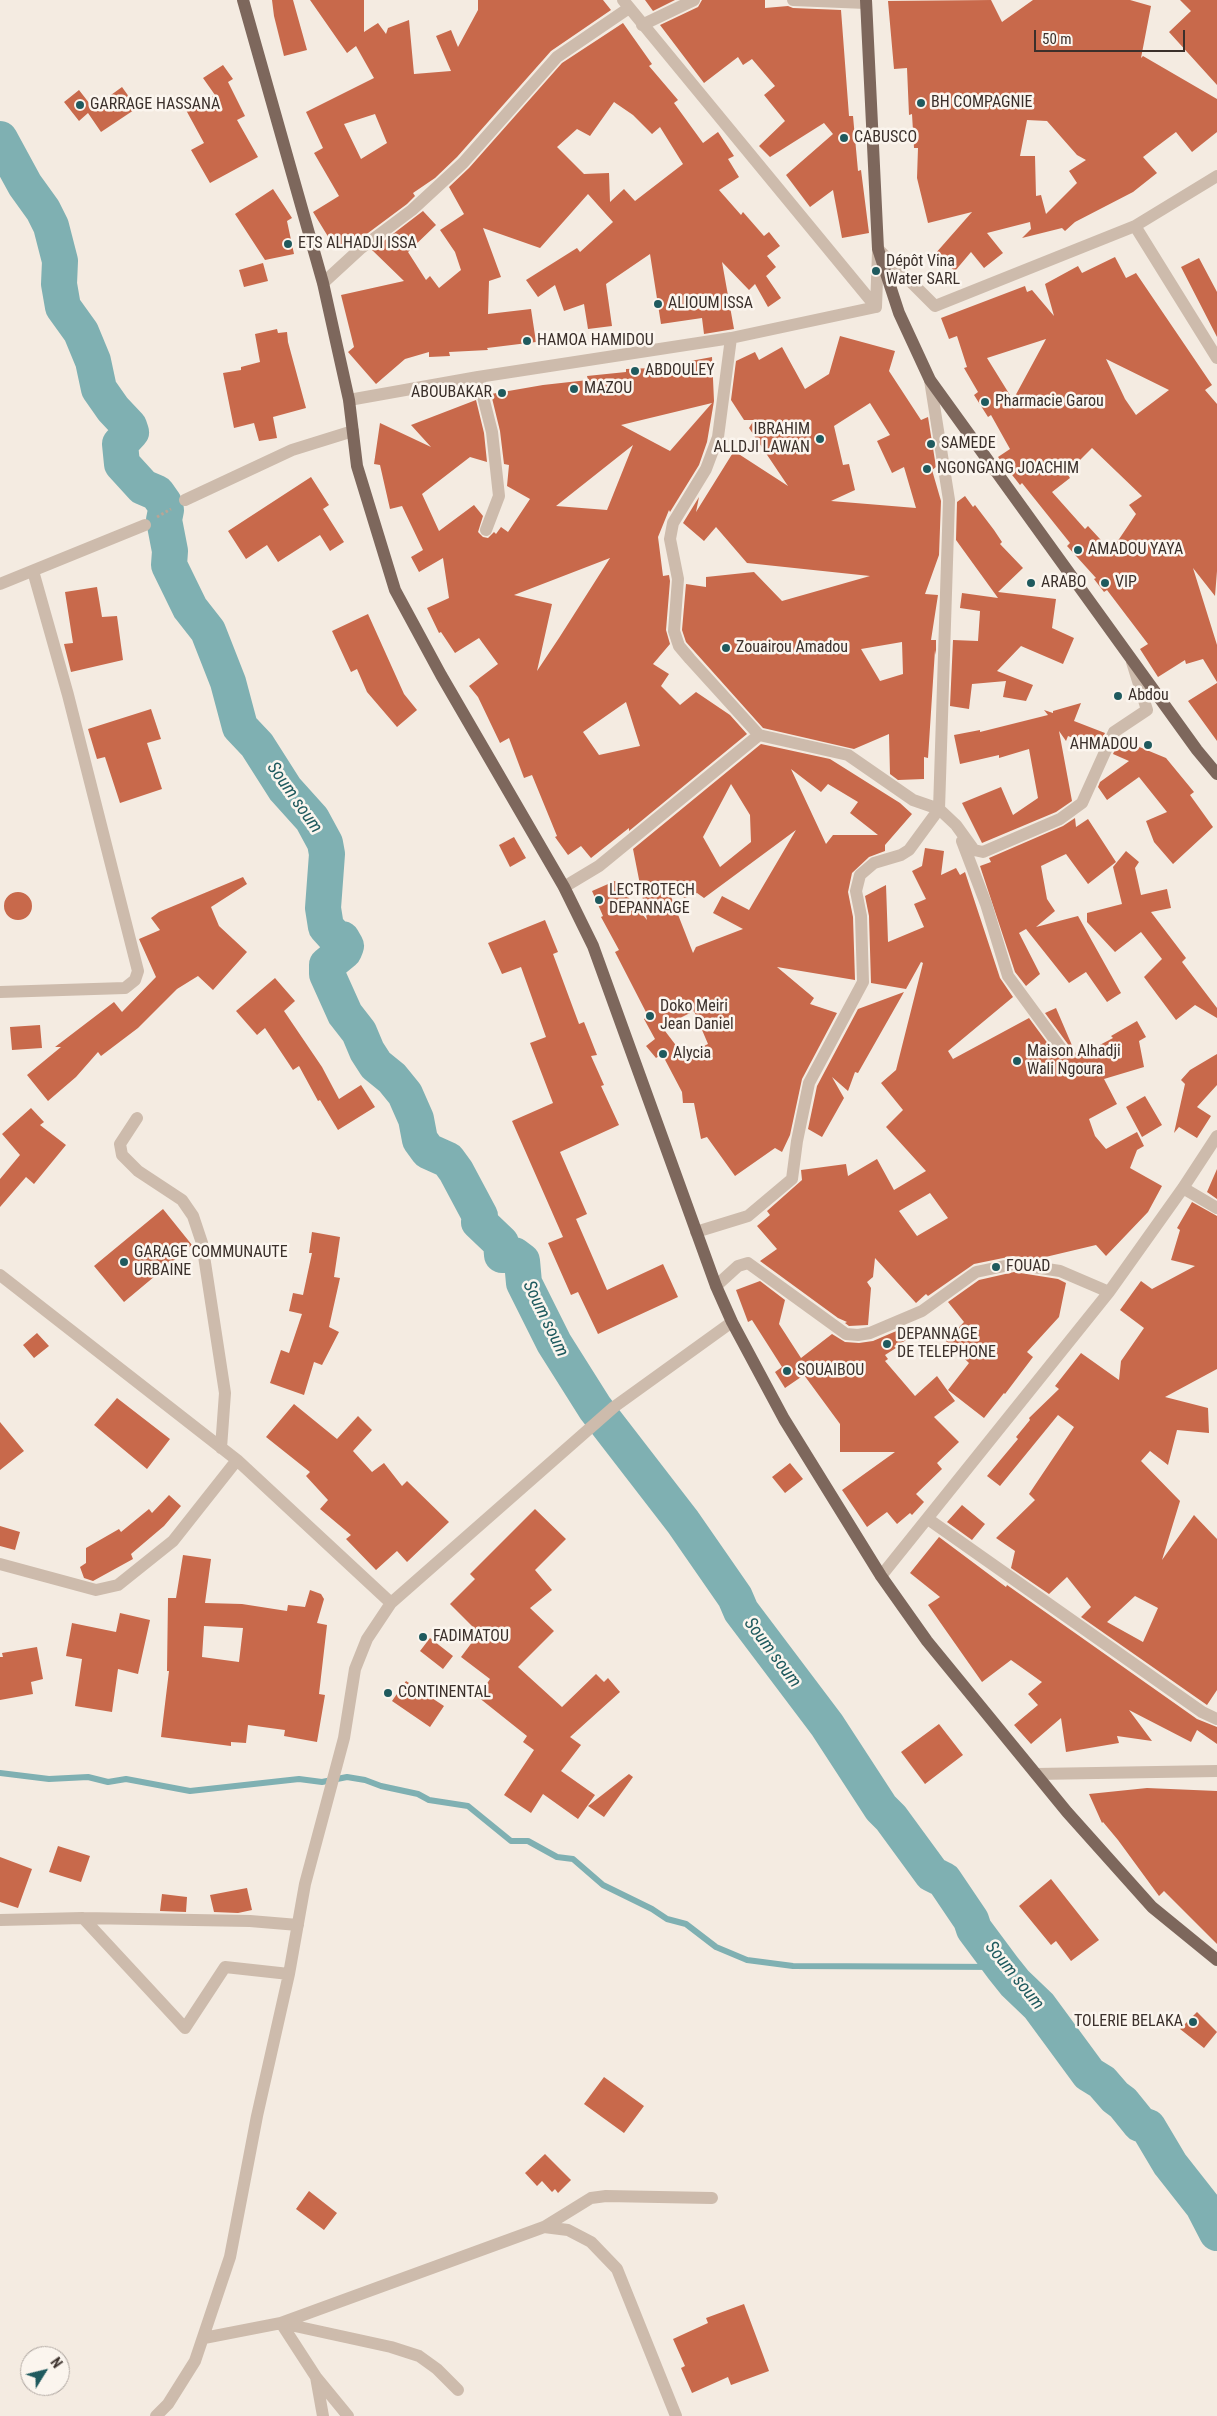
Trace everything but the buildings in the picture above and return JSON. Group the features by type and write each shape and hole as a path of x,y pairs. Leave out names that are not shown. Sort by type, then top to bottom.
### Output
{"main road":[{"path":"243,0 322,283 349,400 358,466 396,590 446,683 564,887 593,946 696,1232 732,1322 784,1419 881,1576 927,1641 1067,1812 1152,1907 1217,1960"},
{"path":"866,2 878,249 898,314 930,380 1197,750 1217,774"}],"street":[{"path":"642,25 694,0"},
{"path":"794,0 866,2"},
{"path":"322,283 360,249 412,210 463,163 557,57 626,4 876,307"},
{"path":"878,249 935,306 1134,226 1217,176"},
{"path":"1134,226 1217,358"},
{"path":"876,307 878,249"},
{"path":"349,400 478,376 731,338 876,307"},
{"path":"731,338 718,438 706,469 673,523 670,539 678,579 674,631 679,646 760,735 848,755 913,800 939,809 956,825 974,850 983,852 1060,819 1082,803 1114,732 1147,710 1130,655"},
{"path":"478,376 492,432 499,496 486,530"},
{"path":"696,1232 748,1216 792,1179 797,1142 810,1082 863,982 861,916 856,891 860,875 874,863 909,850 939,809 949,500 930,380"},
{"path":"185,500 292,450 353,431"},
{"path":"0,584 145,524"},
{"path":"0,992 124,988 135,980 138,971 68,695 32,571"},
{"path":"564,887 599,866 760,735"},
{"path":"956,825 986,904 1008,976 1063,1051"},
{"path":"138,1118 120,1144 122,1155 138,1171 182,1200 193,1216 202,1243 225,1393 221,1448"},
{"path":"881,1576 1109,1292 1183,1188 1217,1136"},
{"path":"1183,1188 1217,1208"},
{"path":"716,1286 738,1266 748,1263 846,1334 858,1335 870,1334 922,1311 976,1272 1014,1264 1060,1271 1109,1292"},
{"path":"0,1275 237,1460 391,1603"},
{"path":"156,2416 170,2410 195,2361 230,2257 257,2116 289,1974 305,1884 344,1738 355,1669 367,1639 391,1603 589,1428 614,1407 732,1322"},
{"path":"0,1564 96,1590 118,1585 173,1541 237,1460"},
{"path":"928,1519 1202,1712 1217,1719"},
{"path":"1036,1774 1217,1771"},
{"path":"0,1920 83,1918 298,1925"},
{"path":"83,1918 185,2028 225,1967 289,1974"},
{"path":"204,2338 280,2323 544,2228 591,2198 606,2196 712,2198"},
{"path":"544,2228 568,2230 591,2242 617,2269 676,2416"},
{"path":"280,2323 316,2378 348,2416"},
{"path":"280,2323 391,2347 419,2356 437,2369 458,2390"},
{"path":"316,2378 323,2416"}],"path":[{"path":"145,524 185,500"}],"waterway":[{"name":"Soum soum","path":"0,139 25,185 43,210 51,226 60,261 59,284 63,307 81,332 93,361 99,389 113,409 129,426 131,432 120,444 122,464 143,487 157,493 164,503 166,510 164,520 170,551 169,565 190,608 208,631 228,682 240,727 257,745 285,789 312,819 325,843 327,854 323,908 326,927 336,938 342,939 346,946 344,951 327,965 327,974 345,1014 359,1032 367,1051 376,1065 392,1078 405,1094 416,1119 420,1140 428,1151 448,1160 456,1171 480,1216 479,1222 501,1243 502,1255 514,1255 522,1261 524,1283 554,1343 595,1408 683,1522 735,1597 741,1611 827,1725 881,1808 891,1818 932,1874 944,1880 971,1920 974,1929 1003,1968 1015,1983 1039,2006 1089,2074 1102,2082 1140,2124 1148,2127 1170,2164 1203,2206 1217,2233"},
{"path":"0,1773 49,1779 88,1777 108,1782 126,1779 190,1791 299,1779 322,1782 347,1777 365,1780 381,1786 418,1794 429,1800 468,1806 511,1841 528,1841 557,1857 573,1859 603,1885 652,1909 667,1919 686,1924 716,1947 747,1960 793,1966 1004,1967"}],"place":[{"name":"BH COMPAGNIE","path":"921,103"},
{"name":"GARRAGE HASSANA","path":"80,105"},
{"name":"CABUSCO","path":"844,138"},
{"name":"ETS ALHADJI ISSA","path":"288,244"},
{"name":"Dépôt Vina Water SARL","path":"876,271"},
{"name":"ALIOUM ISSA","path":"658,304"},
{"name":"HAMOA HAMIDOU","path":"527,341"},
{"name":"ABDOULEY","path":"635,371"},
{"name":"MAZOU","path":"574,389"},
{"name":"ABOUBAKAR","path":"502,393"},
{"name":"Pharmacie Garou","path":"985,402"},
{"name":"IBRAHIM ALLDJI LAWAN","path":"820,439"},
{"name":"SAMEDE","path":"931,444"},
{"name":"NGONGANG JOACHIM","path":"927,469"},
{"name":"AMADOU YAYA","path":"1078,550"},
{"name":"ARABO","path":"1031,583"},
{"name":"VIP","path":"1105,583"},
{"name":"Zouairou Amadou","path":"726,648"},
{"name":"Abdou","path":"1118,696"},
{"name":"AHMADOU","path":"1148,745"},
{"name":"LECTROTECH DEPANNAGE","path":"599,900"},
{"name":"Doko Meiri Jean Daniel","path":"650,1016"},
{"name":"Alycia","path":"663,1054"},
{"name":"Maison Alhadji Wali Ngoura","path":"1017,1061"},
{"name":"GARAGE COMMUNAUTE URBAINE","path":"124,1262"},
{"name":"FOUAD","path":"996,1267"},
{"name":"DEPANNAGE DE TELEPHONE","path":"887,1344"},
{"name":"SOUAIBOU","path":"787,1371"},
{"name":"FADIMATOU","path":"423,1637"},
{"name":"CONTINENTAL","path":"388,1693"},
{"name":"TOLERIE BELAKA","path":"1193,2022"}]}
